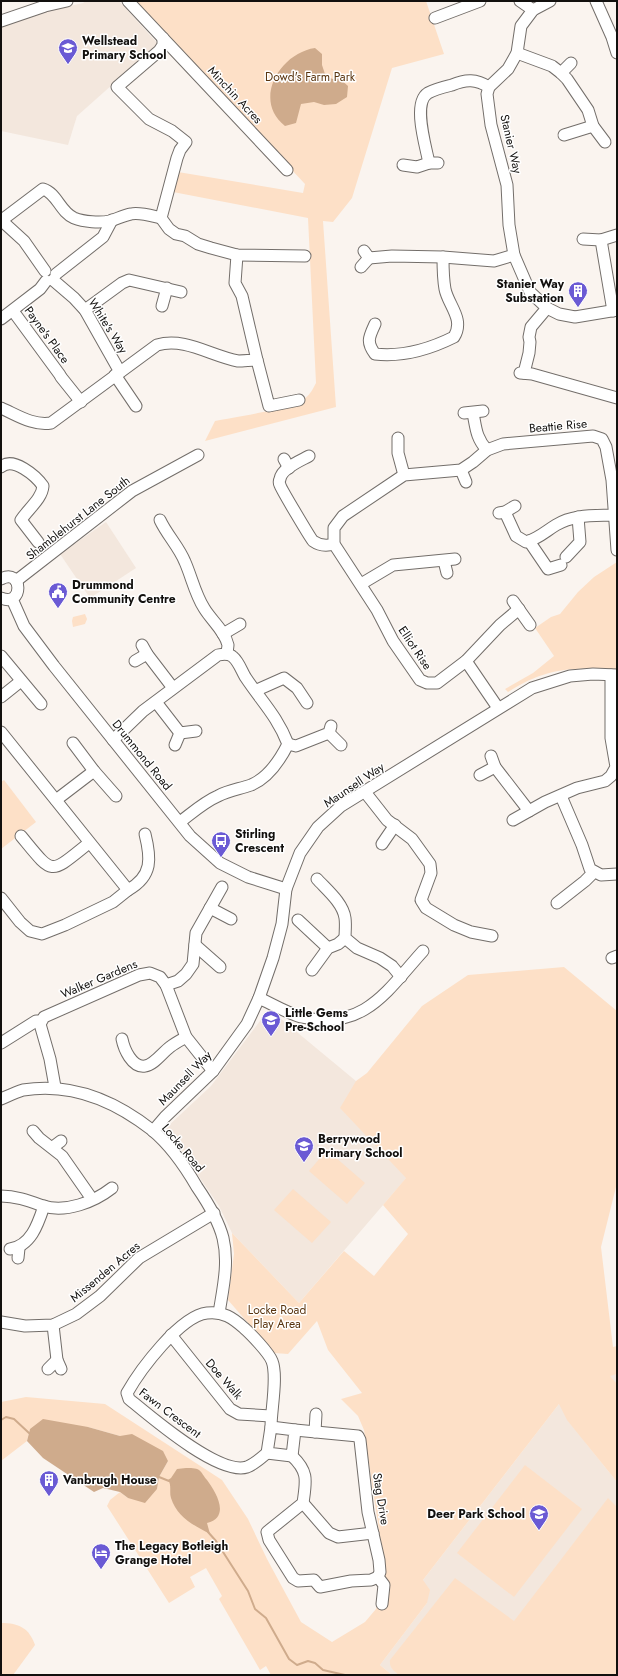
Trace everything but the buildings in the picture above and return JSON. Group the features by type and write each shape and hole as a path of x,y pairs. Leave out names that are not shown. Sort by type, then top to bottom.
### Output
{"street":[{"path":"1,21 44,6 67,1"},
{"name":"Minchin Acres","path":"128,1 287,170"},
{"path":"434,19 480,1"},
{"path":"520,1 532,10"},
{"path":"403,166 417,166 433,163 419,110 422,100 428,93 462,81 472,80 481,82 489,87 508,69 517,53 521,26 532,10 550,1"},
{"path":"596,1 612,37 617,53"},
{"path":"161,218 177,158 180,150 186,142 172,131 149,119 117,86 159,51 163,45 163,38"},
{"path":"517,53 552,66 567,79 588,110 592,126 605,142"},
{"path":"561,73 571,63"},
{"name":"Stanier Way","path":"489,87 488,94 491,125 507,185 509,225 514,255 530,292 547,308 559,314 575,317 615,310"},
{"path":"564,135 592,126"},
{"path":"1,220 43,189 48,190 63,210 73,217 95,221 112,220 132,214 161,218 169,229 176,234 186,236 198,244 237,255 305,256"},
{"name":"White's Way","path":"1,220 24,241 50,277 85,310 117,374 136,406"},
{"path":"1,319 40,289 50,277 103,237 112,220"},
{"path":"583,239 601,240 617,236"},
{"path":"601,240 615,310"},
{"path":"361,267 366,254 443,257 494,261 514,255"},
{"path":"237,255 235,283 242,296 256,360 269,406 299,400"},
{"path":"375,324 365,334 369,346 375,354 382,355 418,351 454,336 458,326 456,310 445,291 443,257"},
{"path":"85,310 122,283 129,280 181,292"},
{"path":"162,306 167,288"},
{"path":"547,308 531,327 526,375 617,398"},
{"name":"Payne's Place","path":"13,310 81,402"},
{"path":"1,408 32,422 45,424 56,421 157,345 164,343 191,346 239,361 256,360"},
{"path":"473,412 476,433 480,443 487,450"},
{"name":"Beattie Rise","path":"404,475 461,470 487,450 503,444 594,436 602,439 606,447 611,473 617,550"},
{"path":"309,456 287,463 280,478 280,485 306,532 313,541 320,545 328,546 334,544 334,528 343,516 404,475 396,454 398,438"},
{"name":"Shamblehurst Lane South","path":"16,581 132,491 198,455"},
{"path":"1,466 11,463 26,470 43,486 43,491 21,520 38,542"},
{"path":"461,470 466,482"},
{"path":"515,506 502,513 516,536 526,542 535,540 556,524 578,517 615,515"},
{"path":"530,541 548,569 563,561 580,542 578,517"},
{"path":"160,520 166,532 179,550 204,608 223,634 228,645 227,654"},
{"name":"Elliot Rise","path":"334,544 377,610 393,641 420,680 427,684 437,683 466,661 500,625 516,605 530,625"},
{"path":"361,584 393,566 407,563 450,560 447,573"},
{"path":"1,579 8,577 16,581 18,591 6,598"},
{"name":"Drummond Road","path":"6,598 24,626 54,666 190,836 220,863 248,877 286,889"},
{"path":"223,634 240,624"},
{"path":"135,661 145,649 173,688"},
{"path":"113,740 143,711 173,688 218,655 227,654 233,657 247,679 257,690 281,727 288,744"},
{"path":"1,656 21,682 41,704"},
{"path":"466,661 498,708"},
{"path":"257,690 284,674 297,688 307,703"},
{"name":"Maunsell Way","path":"153,1131 213,1071 247,1024 259,998 273,958 280,931 286,889 300,853 318,827 341,806 532,688 561,678 593,674 614,675"},
{"path":"513,820 577,788 605,782 611,776 616,767 611,738 614,675"},
{"path":"1,698 21,682"},
{"path":"156,702 180,733"},
{"path":"288,744 296,746 330,730 341,745"},
{"path":"180,733 196,731"},
{"path":"1,732 128,890"},
{"path":"175,745 180,733"},
{"path":"73,743 94,771 116,796"},
{"path":"180,822 203,804 219,795 251,785 262,779 280,757 288,744"},
{"path":"492,756 495,767 529,811"},
{"path":"480,775 495,767"},
{"path":"56,800 94,771"},
{"path":"365,792 380,813 412,839 430,864 431,873 421,900 426,908 471,932 481,929 492,936"},
{"path":"561,796 582,845 590,869 600,875 617,874"},
{"path":"382,844 395,826"},
{"path":"1,898 20,922 30,931 42,934 65,925 113,902 142,880 146,873 149,859 145,833"},
{"path":"21,836 43,863 49,867 55,868 63,864 89,843"},
{"path":"557,903 594,872"},
{"path":"312,970 328,948 338,944 346,938 350,917 337,900 317,879"},
{"path":"213,1071 186,1037 166,985 178,981 186,974 193,964 196,933 222,887"},
{"path":"210,908 231,919"},
{"path":"298,920 328,948"},
{"path":"346,938 357,948 380,958 392,966 401,977"},
{"path":"195,945 220,967"},
{"path":"259,998 300,1016 331,1020 343,1018 361,1012 376,1002 401,977 423,950"},
{"name":"Walker Gardens","path":"1,1043 36,1021 41,1021 44,1017 139,975 150,973 160,977 166,985"},
{"path":"41,1021 40,1024 50,1059 55,1087"},
{"path":"122,1046 133,1060 144,1066 151,1064 169,1047 186,1037"},
{"name":"Locke Road","path":"1,1099 22,1090 55,1087 83,1093 111,1104 153,1131 190,1174 214,1213 223,1237 226,1255 219,1313"},
{"path":"34,1131 39,1138 57,1144 62,1156 92,1199"},
{"path":"1,1196 25,1199 44,1206 56,1208 74,1207 109,1193"},
{"path":"16,1252 30,1238 44,1206"},
{"name":"Missenden Acres","path":"1,1322 25,1326 53,1325 76,1314 100,1296 139,1258 214,1213"},
{"name":"Fawn Crescent","path":"219,1313 234,1319 250,1333 272,1360 274,1371 271,1422 267,1453 257,1461 246,1467 234,1468 216,1461 177,1437 129,1399 126,1393 131,1385 171,1335 197,1315 219,1313"},
{"path":"48,1369 59,1365 53,1325"},
{"name":"Doe Walk","path":"171,1335 230,1409 239,1414 295,1430"},
{"path":"315,1432 316,1414"},
{"path":"292,1456 295,1430"},
{"name":"Stag Drive","path":"295,1430 358,1436 360,1440 368,1512 379,1560 380,1572 378,1577 384,1585 382,1604"},
{"path":"267,1453 292,1456 304,1469 306,1482 303,1503 267,1532 269,1540 292,1578 298,1581 314,1580 320,1587 351,1581 371,1580 378,1577"},
{"path":"303,1503 329,1533 338,1538 373,1533"}],"shaded area":[{"name":"Wellstead Primary School","path":"86,1 119,1 158,44 77,116 68,145 1,131 1,27 44,12"},
{"path":"315,48 322,54 322,65 326,77 333,79 339,78 348,86 347,97 336,104 324,105 314,102 301,104 296,123 285,126 275,115 271,104 271,91 274,79 281,68 291,59 302,52"},
{"path":"106,522 136,568 90,598 60,554"},
{"name":"Berrywood Primary School","path":"269,1009 356,1081 432,1148 299,1303 232,1233 219,1206 166,1128 211,1086"},
{"name":"Deer Park School","path":"617,1374 617,1428 585,1442 617,1482 617,1675 392,1675 380,1665 427,1603 423,1580 559,1404 610,1375"},
{"path":"43,1419 88,1427 120,1436 132,1434 163,1451 168,1461 159,1477 157,1489 145,1503 128,1498 120,1492 103,1488 94,1492 43,1458 27,1441 30,1429"},
{"path":"177,1469 198,1469 211,1485 217,1497 220,1510 214,1520 207,1523 210,1534 186,1520 177,1510 171,1498 170,1484 168,1480"}],"green space":[{"name":"Dowd's Farm Park","path":"133,1 426,1 444,54 392,68 352,198 333,222 323,221 336,407 205,441 215,421 288,406 309,395 316,383 308,218 173,192 178,172 303,193 305,184"},
{"path":"617,562 617,670 560,670 535,678 508,692 505,689 533,673 554,656 535,628 551,617 560,614 578,592 594,577"},
{"path":"85,614 87,619 85,624 73,627 73,617"},
{"path":"4,780 36,822 1,849 1,782"},
{"name":"Locke Road Play Area","path":"564,967 617,1011 617,1183 601,1247 613,1347 617,1346 617,1374 610,1376 617,1384 617,1482 567,1420 559,1404 423,1580 430,1590 427,1603 380,1665 392,1675 271,1675 266,1666 260,1670 219,1599 222,1596 206,1568 190,1577 195,1587 169,1603 107,1506 110,1500 120,1492 128,1498 157,1489 159,1477 168,1461 120,1436 88,1427 30,1429 27,1441 1,1461 1,1402 26,1397 105,1404 222,1480 248,1519 267,1559 301,1622 332,1642 365,1622 376,1609 385,1571 364,1430 358,1416 341,1399 362,1393 328,1350 317,1321 288,1354 274,1353 228,1300 234,1254 232,1233 299,1303 344,1251 374,1276 408,1234 383,1205 406,1178 340,1108 356,1081 367,1073 422,1006 468,975"},
{"path":"327,1150 365,1183 347,1204 309,1171"},
{"path":"293,1189 331,1222 312,1243 274,1210"},
{"path":"525,1465 582,1509 514,1597 457,1553"},
{"path":"608,1498 617,1507 617,1675 399,1675 392,1669 390,1660 455,1578 514,1621"},
{"path":"1,1623 18,1625 30,1634 35,1645 13,1675 1,1675"}],"waterway":[{"path":"1,1420 6,1417 14,1419 29,1433"},
{"path":"159,1477 169,1481"},
{"path":"208,1532 216,1541 248,1591 255,1609 266,1618 289,1659 297,1665 308,1661 315,1663 323,1670 345,1675"}],"place":[{"name":"Wellstead Primary School","path":"68,65"},
{"name":"Stanier Way Substation","path":"578,308"},
{"name":"Drummond Community Centre","path":"58,609"},
{"name":"Stirling Crescent","path":"221,858"},
{"name":"Little Gems Pre-School","path":"271,1037"},
{"name":"Berrywood Primary School","path":"304,1163"},
{"name":"Vanbrugh House","path":"49,1497"},
{"name":"Deer Park School","path":"539,1531"},
{"name":"The Legacy Botleigh Grange Hotel","path":"101,1570"}]}
